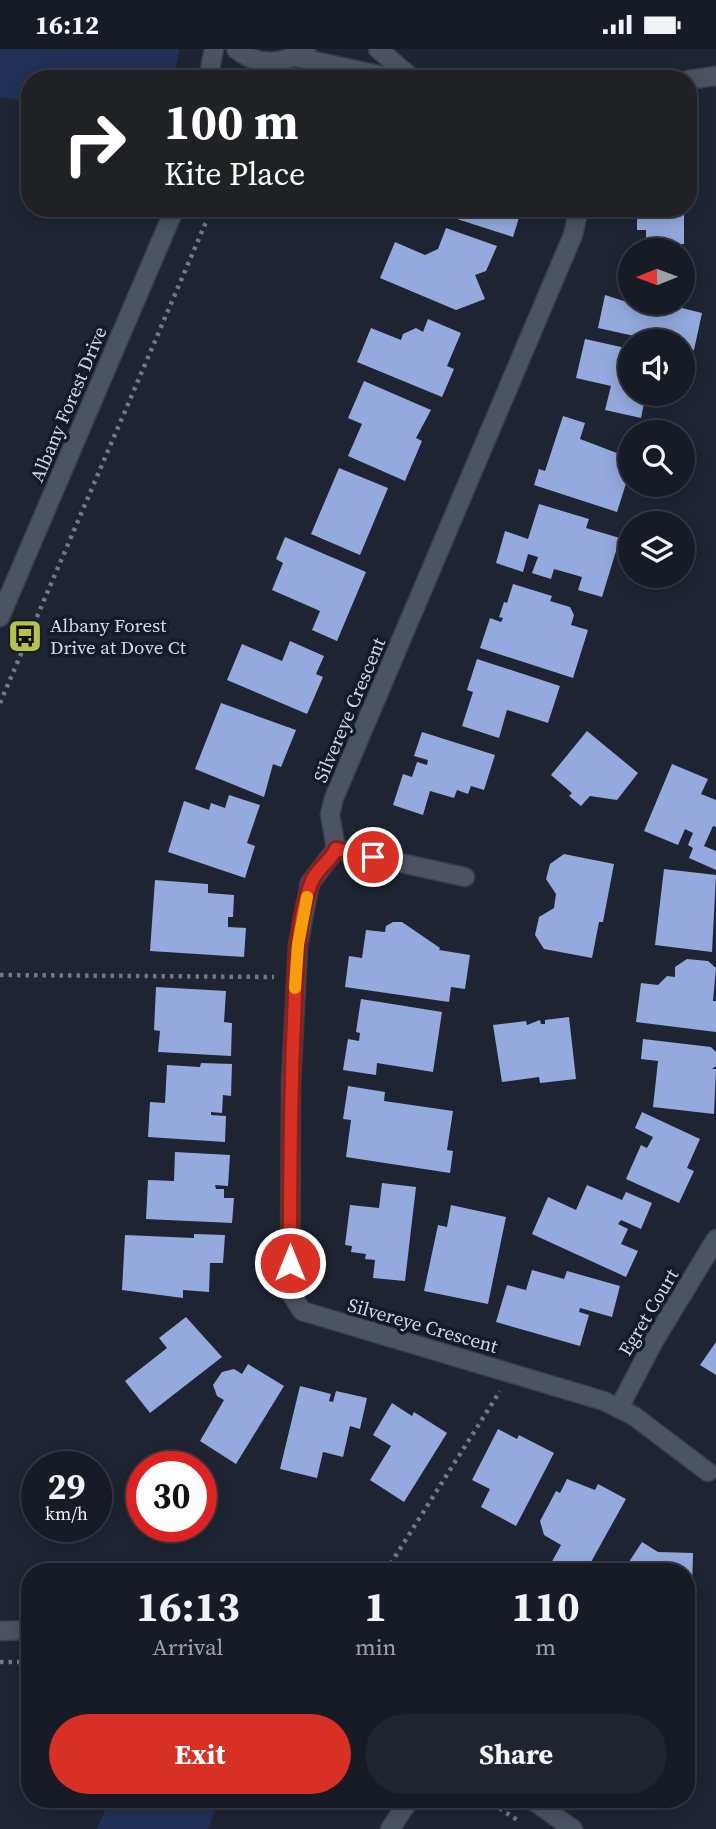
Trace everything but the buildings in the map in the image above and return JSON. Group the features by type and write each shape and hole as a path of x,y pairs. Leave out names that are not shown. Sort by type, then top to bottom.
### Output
{"street":[{"path":"210,70 214,49"},
{"path":"236,49 259,61 294,56 357,70"},
{"path":"378,49 402,70"},
{"path":"279,70 294,56"},
{"path":"697,79 716,76"},
{"name":"Albany Forest Drive","path":"0,617 172,217"},
{"name":"Silvereye Crescent","path":"578,217 577,227 334,798 330,814 336,849 310,883 298,945 295,979 291,1083 290,1278 296,1303 302,1311 508,1371 619,1408 708,1472"},
{"path":"336,849 465,877"},
{"name":"Egret Court","path":"619,1408 654,1341 716,1239"},
{"path":"0,1631 21,1630"},
{"path":"390,1829 404,1808"},
{"path":"544,1808 573,1829"}],"path":[{"path":"0,703 208,217"},
{"path":"0,975 295,979"},
{"path":"391,1563 494,1402 508,1371"},
{"path":"0,1662 21,1662"},
{"path":"499,1808 520,1822"}],"shaded area":[{"path":"0,49 179,49 176,70 21,70 21,100 0,97"},
{"path":"106,1808 216,1808 208,1829 97,1829"}],"slow traffic":[{"path":"295,988 298,945 307,897"}],"place":[{"name":"Albany Forest Drive at Dove Ct","path":"25,636"}],"route":[{"path":"290,1263 291,1083 295,979 303,914 315,873 332,857 336,849 373,857"}]}
